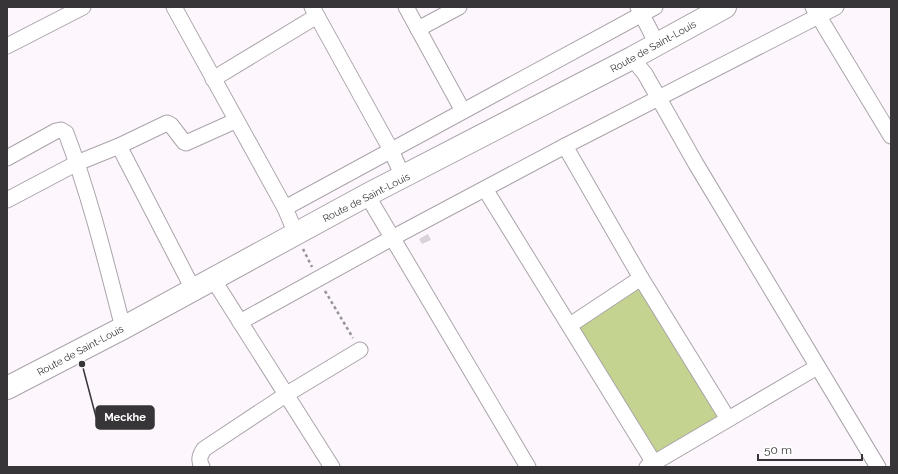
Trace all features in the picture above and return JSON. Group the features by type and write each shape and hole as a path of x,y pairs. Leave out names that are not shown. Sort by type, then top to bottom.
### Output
{"highway":[{"name":"Route de Saint-Louis","path":"7,388 123,328 367,195 632,58 725,7"}],"street":[{"path":"7,46 83,7"},
{"path":"174,7 235,121 285,208 296,234"},
{"path":"406,7 463,111"},
{"path":"418,29 459,7"},
{"path":"285,208 463,111 640,11 656,7"},
{"path":"240,322 392,238 565,146 658,99 816,12 836,7"},
{"path":"640,11 657,44"},
{"path":"213,79 314,12 391,150 404,177"},
{"path":"816,12 891,136"},
{"path":"632,58 645,74 658,99 878,467"},
{"path":"7,200 78,163 119,146 167,123 171,125 186,143 235,121"},
{"path":"7,158 56,131 61,130 66,133 78,163 123,328"},
{"path":"119,146 193,289"},
{"path":"565,146 641,278 728,419"},
{"path":"485,189 570,325 650,465 817,367"},
{"path":"367,195 528,467"},
{"path":"570,325 641,278"},
{"path":"213,279 332,467"},
{"path":"202,467 200,463 200,455 204,449 287,394 360,350"}],"path":[{"path":"296,234 318,280 360,350"}],"green space":[{"path":"641,278 728,419 652,460 570,325"}],"building":[{"path":"428,234 431,240 422,244 419,239"}],"place":[{"name":"Meckhe","path":"82,364"}]}
